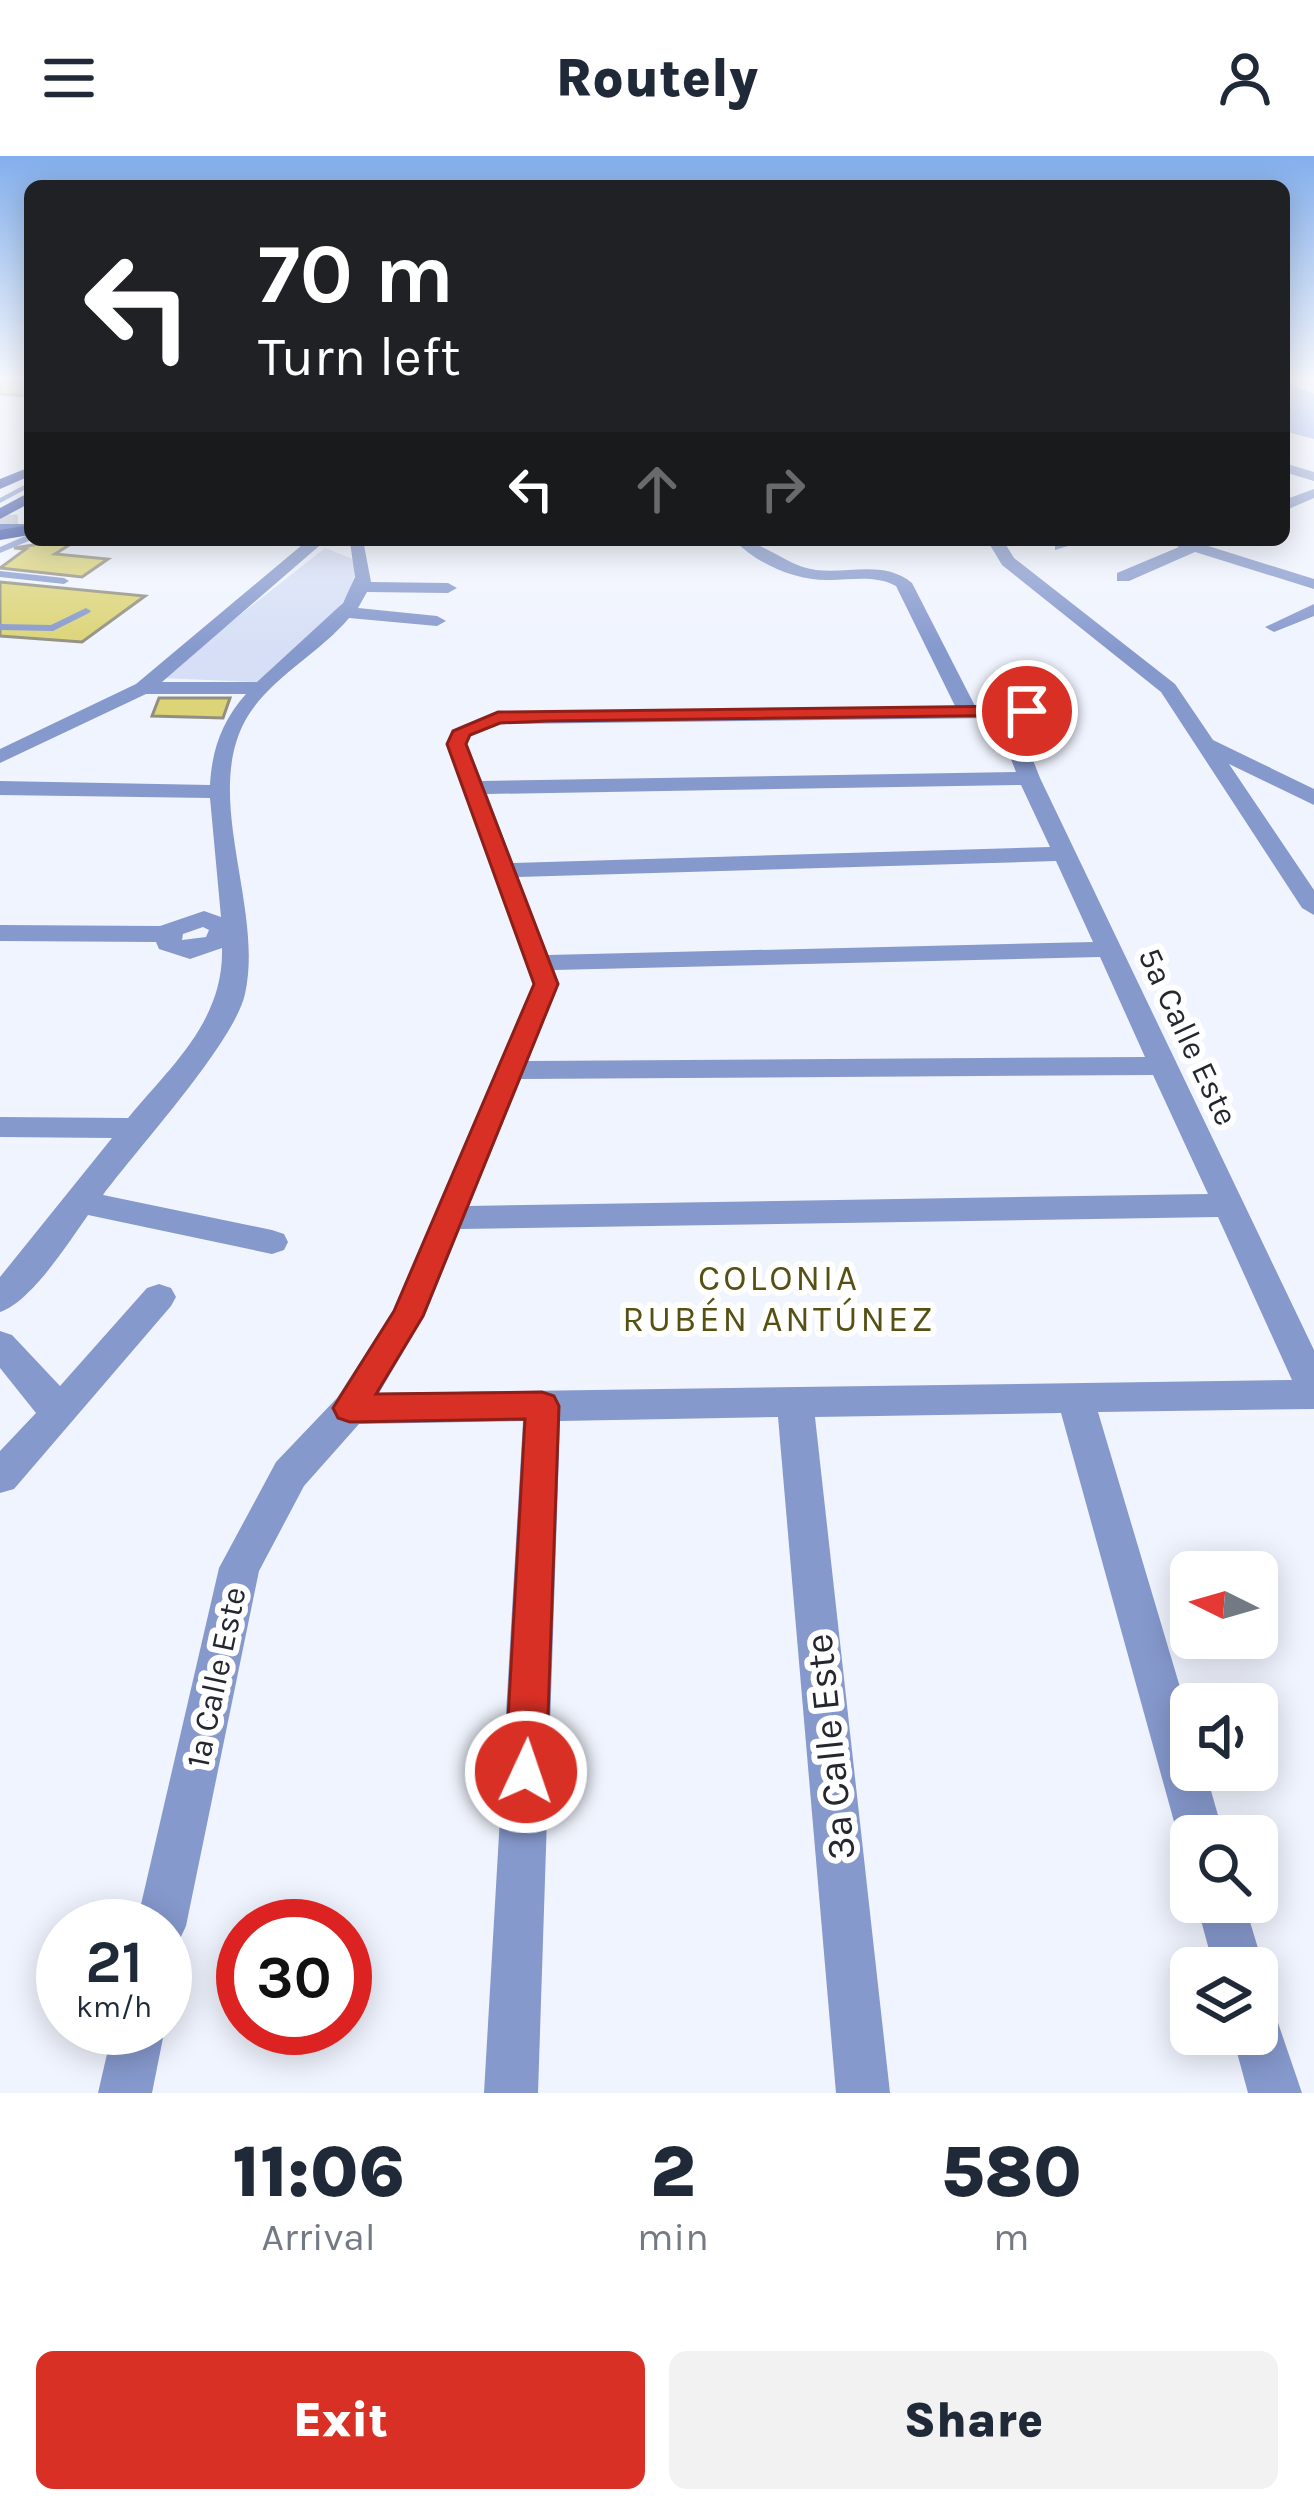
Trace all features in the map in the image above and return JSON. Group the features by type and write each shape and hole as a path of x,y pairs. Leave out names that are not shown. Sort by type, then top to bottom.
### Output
{"main road":[{"path":"0,525 24,503"}],"street":[{"path":"0,757 143,688 311,546"},
{"path":"0,1299 197,1052 232,997 221,792 233,724 261,688 343,612 360,587 364,566 356,546"},
{"path":"749,546 815,575 888,575 903,583 968,712 1052,711"},
{"path":"999,546 1008,561 1168,688 1314,908"},
{"path":"1123,577 1184,546"},
{"path":"1199,546 1314,584"},
{"path":"360,587 448,588"},
{"path":"1274,627 1314,609"},
{"path":"343,612 437,621"},
{"path":"143,688 261,688"},
{"name":"5a Calle Este","path":"1003,711 1029,778 1314,1391"},
{"name":"1a Calle Este","path":"167,1899 238,1568 290,1474 350,1408 408,1316 546,984 457,744 462,731 498,718 531,716 968,712"},
{"path":"1205,744 1314,798"},
{"path":"473,788 1029,778"},
{"path":"0,788 221,792"},
{"path":"504,870 1064,854"},
{"path":"0,933 167,934 195,919 212,920 230,931"},
{"path":"539,963 1108,949"},
{"path":"510,1070 1163,1066"},
{"path":"0,1127 136,1128"},
{"path":"79,1202 272,1242"},
{"path":"448,1218 1228,1205"},
{"path":"0,1477 159,1297"},
{"path":"0,1346 45,1393 56,1416"},
{"path":"350,1408 1314,1391"},
{"path":"1075,1397 1195,1815"},
{"name":"3a Calle Este","path":"795,1402 863,2093"},
{"path":"511,2093 542,1406"},
{"path":"125,2093 133,2055"},
{"path":"1263,2055 1274,2093"}],"lane":[{"path":"0,574 64,581"},
{"path":"0,626 52,628 86,610"}],"shaded area":[{"path":"325,548 353,559 348,593 322,627 258,682 160,678"}],"building":[{"path":"68,546 55,554 108,559 82,577 0,568 26,549 14,548"},
{"path":"0,582 145,596 82,642 0,636"},
{"path":"159,698 230,698 223,718 152,716"}],"tunnel":[{"path":"0,524 24,523"}],"district":[{"name":"COLONIA RUBÉN ANTÚNEZ","path":"779,1298"}],"route":[{"path":"526,1772 542,1406 350,1408 408,1316 546,984 457,744 462,731 498,718 548,716 1027,711"}]}
